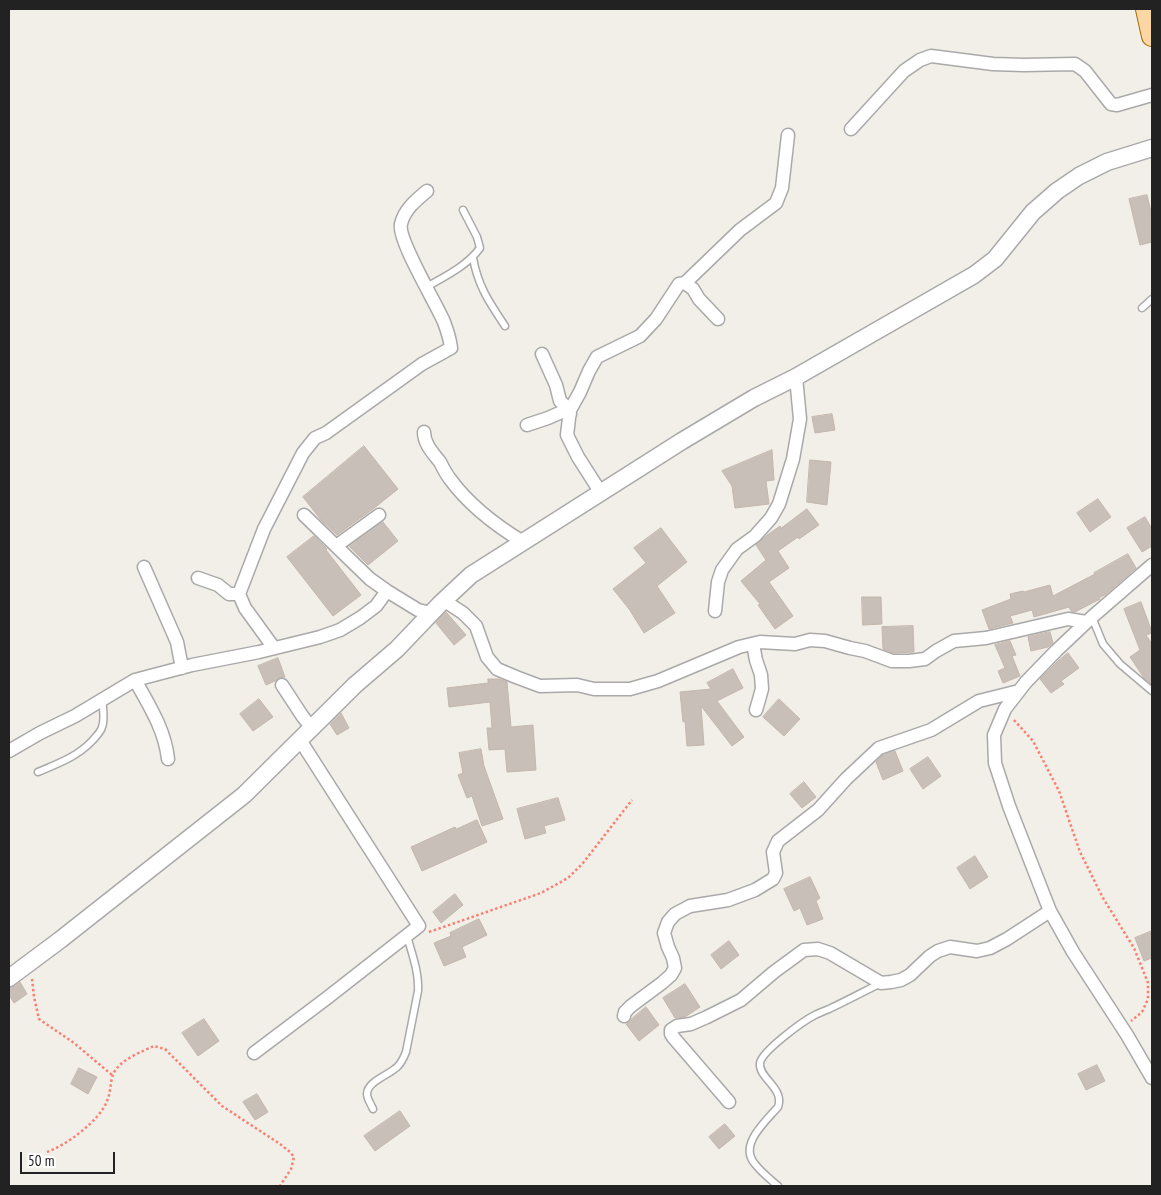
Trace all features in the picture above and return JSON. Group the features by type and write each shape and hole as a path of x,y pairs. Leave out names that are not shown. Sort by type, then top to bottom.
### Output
{"main road":[{"path":"1146,9 1152,36"}],"street":[{"path":"851,129 904,71 920,60 931,56 993,64 1075,64 1085,71 1111,104 1117,105 1152,95"},
{"path":"601,493 578,457 567,434 570,412 589,370 597,357 640,336 656,319 679,284 685,283 740,230 776,203 782,188 788,134"},
{"path":"9,978 244,795 355,686 397,649 443,600 471,575 682,441 974,275 996,259 1034,212 1057,191 1079,176 1106,162 1152,148"},
{"path":"274,648 245,608 239,594 264,529 303,453 316,438 326,433 422,364 451,348 444,322 407,250 400,228 401,222 411,205 427,191"},
{"path":"685,283 693,289 718,319"},
{"path":"542,354 556,386 560,401 570,412"},
{"path":"715,611 718,582 722,570 737,549 755,536 771,518 778,504 793,459 800,419 796,377"},
{"path":"527,425 564,411 570,412"},
{"path":"424,432 424,439 443,467 448,478 465,498 522,542"},
{"path":"304,515 370,579 387,592 418,610 430,613"},
{"path":"336,546 379,515"},
{"path":"1152,565 1056,651 1019,691 1005,709 994,736 995,763 1009,806 1050,912 1152,1078"},
{"path":"144,567 177,642 182,668"},
{"path":"198,578 218,585 229,594 239,594"},
{"path":"9,751 75,716 135,680 320,637 340,630 376,606 387,592"},
{"path":"443,600 463,613 476,626 487,657 497,669 540,686 577,685 594,689 630,689 658,682 739,647 760,642 795,644 810,640 825,640 892,661 909,662 925,659 954,641 986,638 1068,619 1089,620"},
{"path":"753,644 761,674 762,689 756,710"},
{"path":"135,680 159,725 167,748 168,759"},
{"path":"254,1053 419,926 306,734 302,717 282,685"},
{"path":"624,1016 631,1006 671,975 674,968 673,958 664,933 668,922 675,914 690,906 728,900 755,890 773,879 776,872 774,852 778,841 818,810 846,779 879,748 932,730 979,701 1019,691"},
{"path":"729,1102 673,1038 672,1030 677,1026 691,1024 741,1000 804,950 818,949 830,953 881,983 891,982 901,980 910,975 938,951 950,947 977,951 990,948 1007,940 1050,912"}],"lane":[{"path":"426,287 473,258 480,248 477,237 463,210"},
{"path":"473,258 487,300 504,326"},
{"path":"1142,308 1152,298"},
{"path":"1089,620 1103,644 1120,664 1152,691"},
{"path":"38,772 85,749 102,727 102,699"},
{"path":"373,1109 367,1092 372,1084 390,1073 402,1061 406,1052 418,991 417,972 407,936"},
{"path":"778,1186 754,1163 750,1156 749,1148 752,1139 780,1102 779,1096 762,1070 760,1064 762,1056 775,1043 814,1015 881,983"}],"path":[{"path":"1005,709 1033,741 1059,791 1080,852 1103,898 1134,948 1148,983 1148,999 1142,1012 1123,1029"},
{"path":"419,926 430,933 541,892 568,878 583,863 632,800"},
{"path":"24,966 31,975 39,1019 74,1043 112,1075"},
{"path":"47,1152 58,1148 93,1122 108,1100 112,1075 117,1068 135,1055 154,1046 164,1050 222,1106 290,1152 294,1157 291,1169 280,1186"}],"building":[{"path":"1147,195 1152,216 1152,242 1140,245 1129,199"},
{"path":"832,414 835,430 815,433 812,417"},
{"path":"364,446 398,489 337,535 321,520 303,497"},
{"path":"772,450 774,480 766,481 769,504 735,508 732,486 722,471"},
{"path":"810,460 831,462 827,505 807,502"},
{"path":"1098,499 1111,517 1090,532 1077,513"},
{"path":"807,509 819,525 778,551 789,568 769,582 793,616 775,629 758,605 760,604 741,581 766,560 756,545 780,526 781,528"},
{"path":"1145,517 1152,529 1152,546 1142,552 1127,528"},
{"path":"383,522 398,541 368,565 349,546"},
{"path":"661,528 687,562 657,586 675,613 644,633 629,609 613,589 646,563 634,548"},
{"path":"314,536 327,549 361,595 333,616 287,557"},
{"path":"1128,554 1136,568 1100,599 1075,612 1071,611 1069,607 1034,617 1032,610 1010,616 1013,623 989,629 982,610 1011,599 1010,594 1050,585 1053,596"},
{"path":"862,597 881,597 882,624 863,625"},
{"path":"1141,602 1152,632 1146,635 1152,644 1152,685 1144,678 1130,657 1140,650 1124,609"},
{"path":"446,612 466,635 454,645 436,623"},
{"path":"913,626 914,652 893,653 883,649 882,627"},
{"path":"1050,632 1053,643 1048,647 1031,651 1028,637"},
{"path":"1010,641 1016,655 1012,656 1020,676 1003,683 998,671 1005,668 995,645"},
{"path":"1068,653 1079,668 1061,681 1064,684 1051,693 1040,679"},
{"path":"278,658 285,677 278,678 266,685 258,666"},
{"path":"733,669 743,688 717,701 744,737 732,746 701,706 704,745 687,746 680,692 711,689 707,683"},
{"path":"488,679 499,679 507,682 511,727 533,725 536,770 507,772 505,749 489,750 487,728 492,728 490,702 449,707 447,688 488,683"},
{"path":"259,699 273,717 253,731 240,714"},
{"path":"779,699 800,719 784,736 763,717"},
{"path":"341,713 349,728 337,735 330,724"},
{"path":"481,749 484,766 503,819 482,826 472,796 467,798 458,775 463,773 459,753"},
{"path":"895,751 903,771 883,780 876,762 883,755"},
{"path":"928,757 941,776 923,789 910,769"},
{"path":"804,782 816,797 802,808 790,794"},
{"path":"558,798 565,820 544,826 546,833 525,839 517,809"},
{"path":"477,820 487,842 422,871 411,847 455,827 456,829"},
{"path":"975,856 988,877 970,889 957,868"},
{"path":"810,877 820,898 816,901 823,919 807,925 800,908 794,911 784,889"},
{"path":"455,894 463,905 441,923 433,912"},
{"path":"479,919 487,935 462,947 466,957 444,966 434,943 451,936 450,933"},
{"path":"1152,931 1152,958 1144,961 1135,938"},
{"path":"729,941 739,955 721,969 711,955"},
{"path":"20,982 27,994 14,1003 9,995 9,988"},
{"path":"685,984 700,1007 685,1017 675,1018 663,998"},
{"path":"646,1007 659,1025 639,1041 626,1024"},
{"path":"204,1019 219,1041 198,1056 182,1033"},
{"path":"1097,1065 1105,1081 1086,1090 1078,1074"},
{"path":"79,1068 97,1077 88,1094 71,1084"},
{"path":"257,1094 268,1112 255,1120 243,1102"},
{"path":"400,1111 410,1126 375,1151 364,1136"},
{"path":"725,1124 735,1136 719,1149 709,1137"}]}
